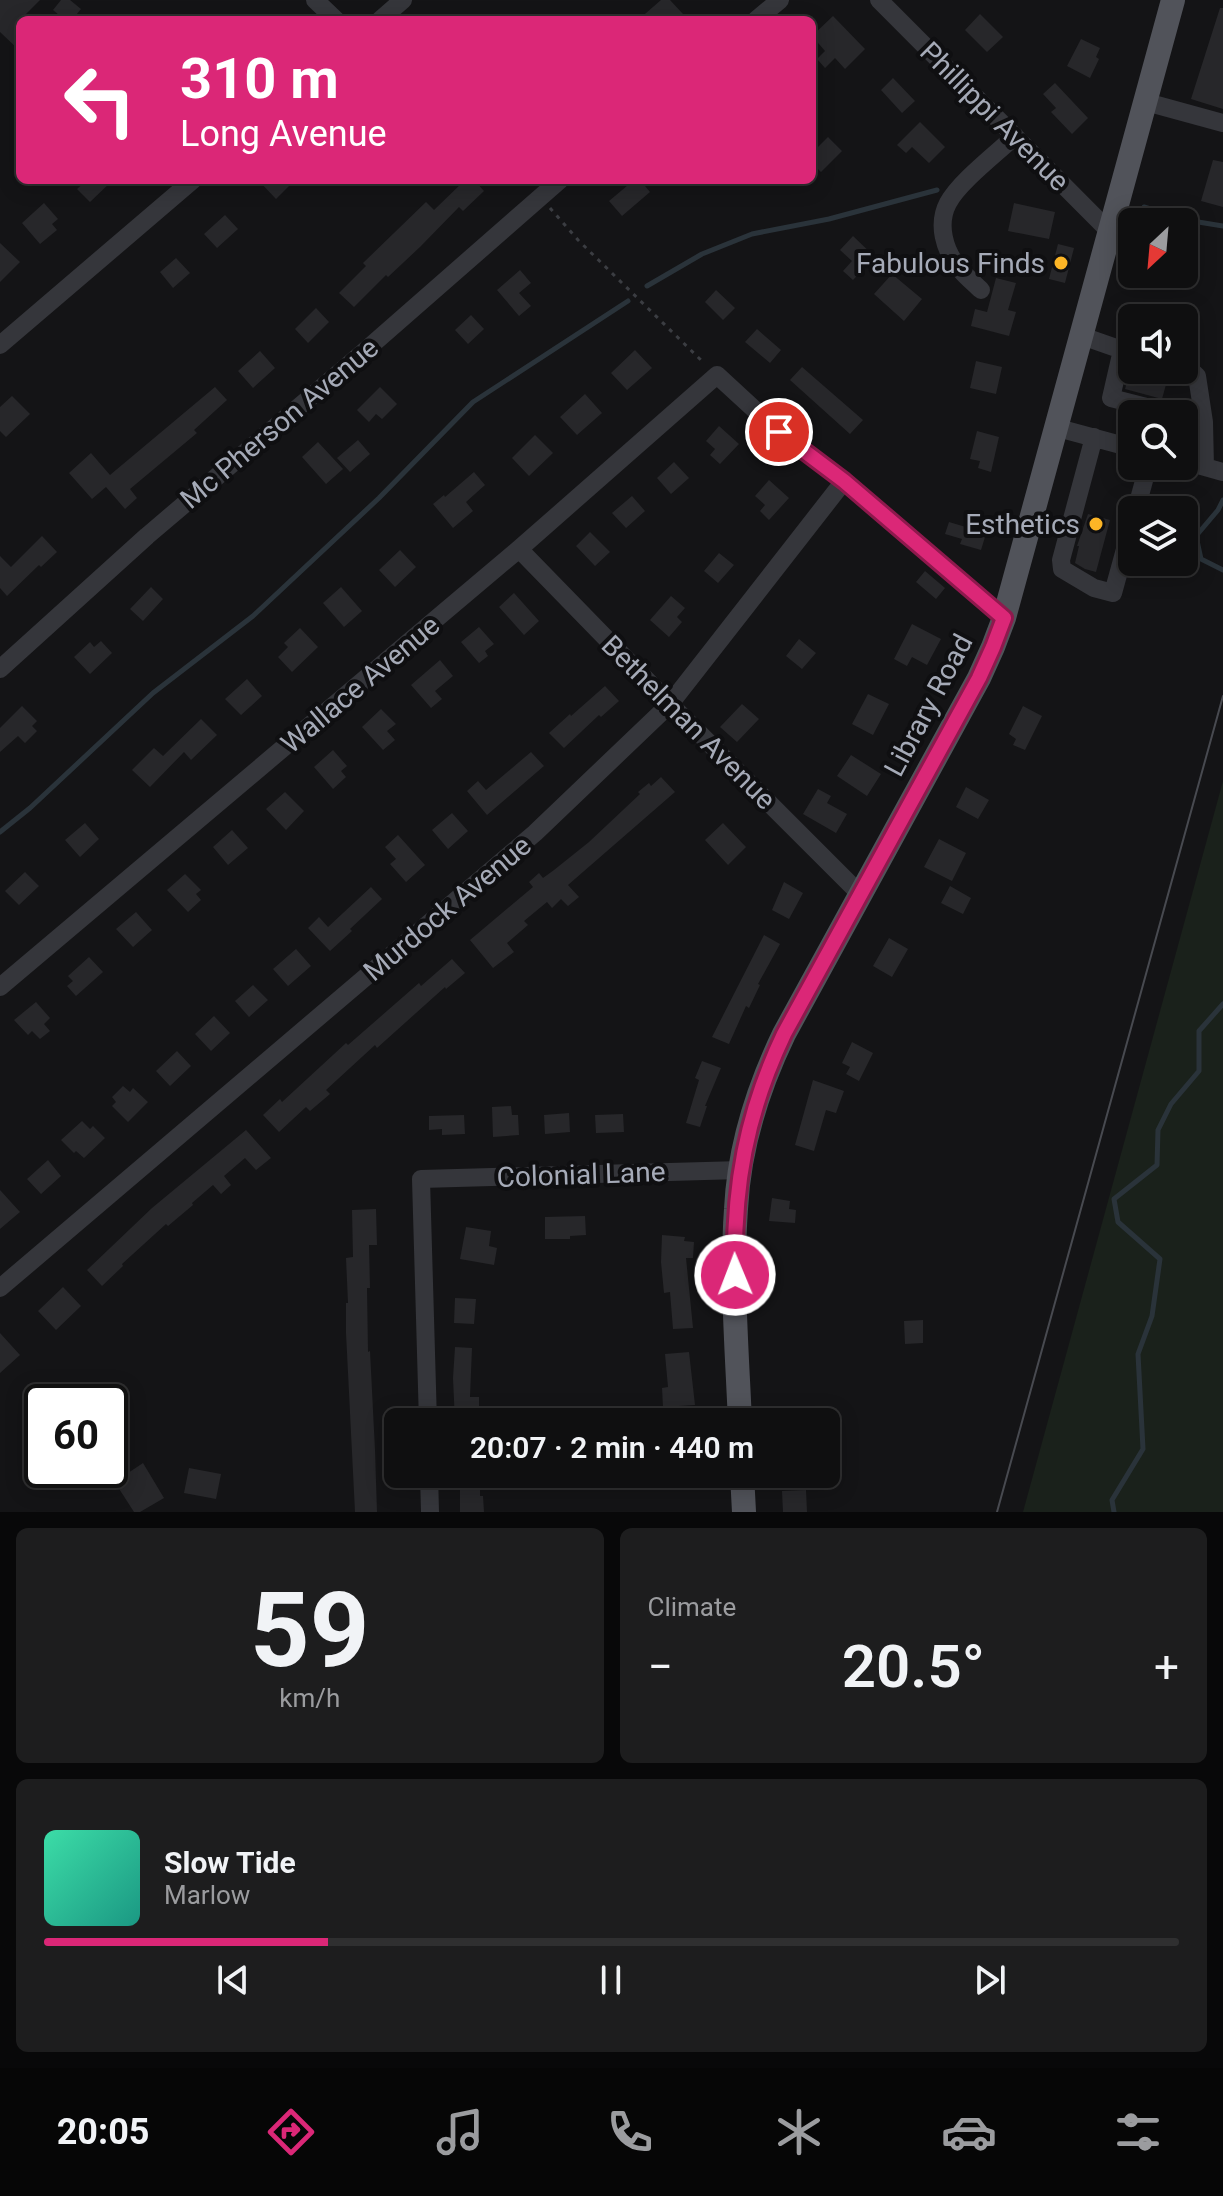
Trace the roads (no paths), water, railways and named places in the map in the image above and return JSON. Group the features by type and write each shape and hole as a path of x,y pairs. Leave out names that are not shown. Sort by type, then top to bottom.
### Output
{"main road":[{"name":"Library Road","path":"740,1408 736,1207 748,1130 770,1064 979,678 1004,618 1173,0"},
{"path":"743,1488 744,1512"}],"street":[{"path":"315,0 332,16"},
{"path":"385,16 403,0"},
{"path":"761,16 780,0"},
{"name":"Phillippi Avenue","path":"879,0 1110,232"},
{"path":"1146,102 1223,123"},
{"path":"981,290 957,266 945,243 942,228 948,203 1015,136"},
{"path":"0,345 188,184"},
{"name":"Mc Pherson Avenue","path":"0,669 147,536 555,184"},
{"path":"1082,336 1118,346"},
{"name":"Wallace Avenue","path":"0,987 519,549 717,375 779,432 844,481"},
{"path":"1118,377 1111,398 1119,400"},
{"path":"1198,383 1216,470"},
{"path":"1198,420 1204,422"},
{"path":"1058,428 1118,444"},
{"path":"1094,437 1061,560 1062,569 1094,588 1113,593 1118,575"},
{"path":"844,481 1004,618"},
{"name":"Murdock Avenue","path":"0,1288 535,833 670,704 844,481"},
{"name":"Bethelman Avenue","path":"519,549 860,894"},
{"name":"Colonial Lane","path":"428,1408 421,1179 741,1170"},
{"path":"429,1488 430,1512"}],"waterway":[{"path":"647,286 702,254 752,234 829,219 937,190"},
{"path":"1144,207 1186,220 1223,226"},
{"path":"0,832 30,808 153,693 253,616 379,498 473,402 628,301"},
{"path":"1223,500 1196,536 1201,559 1223,570"},
{"path":"1114,1512 1112,1500 1143,1449 1138,1354 1152,1316 1160,1259 1118,1222 1114,1199 1157,1165 1158,1130 1171,1104 1199,1071 1199,1031 1223,1004"}],"tram line":[{"path":"997,1512 1223,696"}],"place":[{"name":"Fabulous Finds","path":"1061,263"},
{"name":"Esthetics","path":"1096,524"}]}
